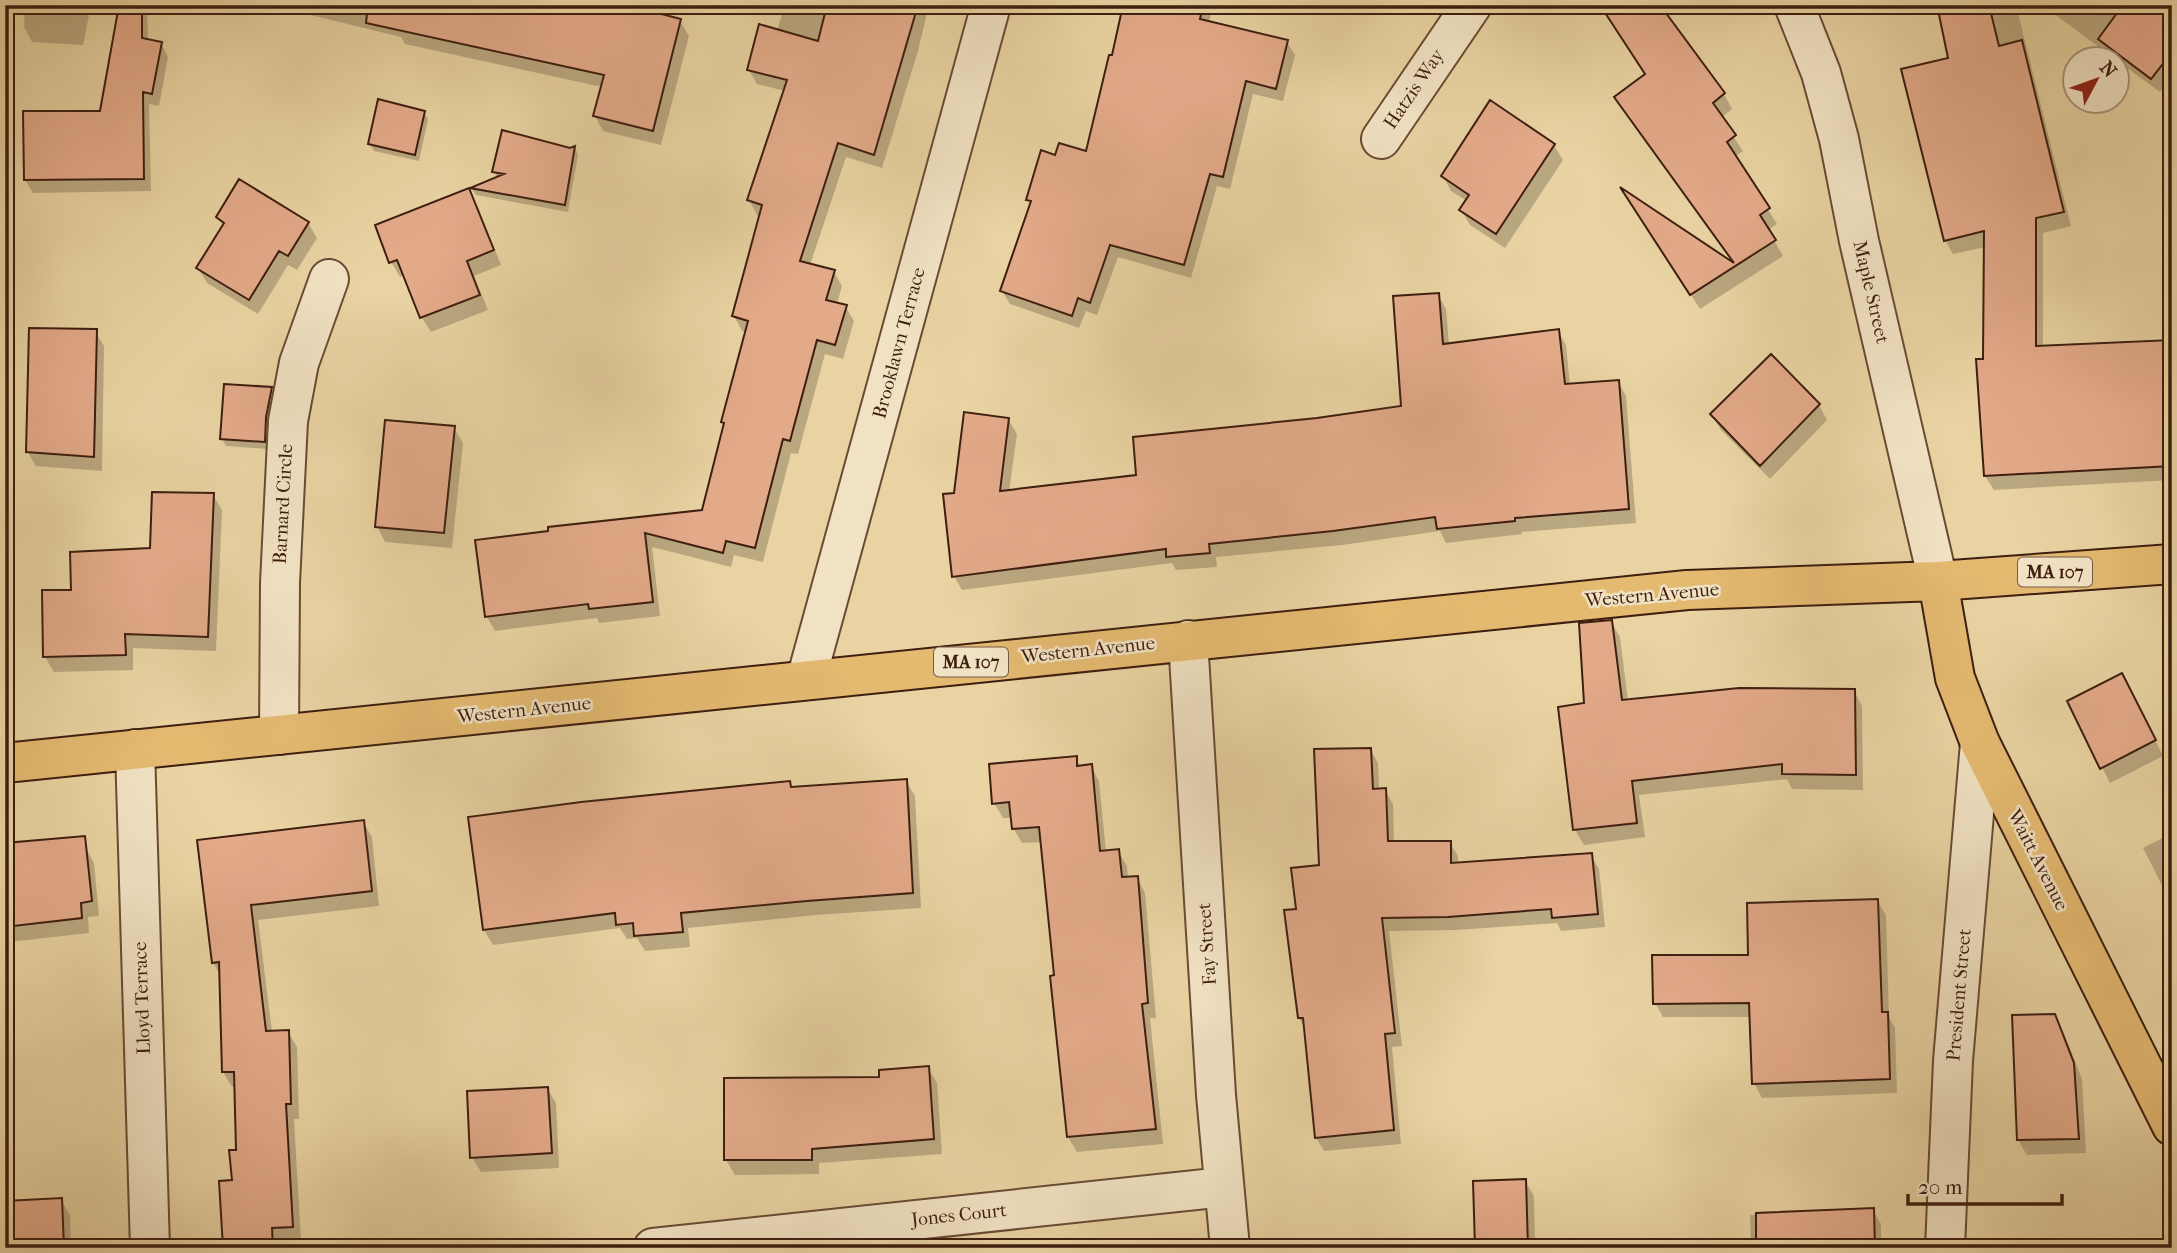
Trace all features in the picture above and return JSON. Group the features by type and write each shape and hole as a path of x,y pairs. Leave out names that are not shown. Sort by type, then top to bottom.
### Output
{"main road":[{"name":"Western Avenue","path":"5,762 1687,590 1938,581 2172,564"},
{"name":"Waitt Avenue","path":"1938,581 1955,678 1980,743 2172,1126"}],"street":[{"name":"Brooklawn Terrace","path":"806,680 991,5"},
{"name":"Hatzis Way","path":"1381,139 1472,5"},
{"name":"Maple Street","path":"1794,5 1821,73 1839,139 1859,241 1938,581"},
{"name":"Barnard Circle","path":"279,735 280,583 288,421 299,363 330,279"},
{"name":"Fay Street","path":"1188,640 1216,1095 1230,1248"},
{"name":"President Street","path":"1945,1248 1953,1061 1980,743"},
{"name":"Lloyd Terrace","path":"135,749 150,1248"},
{"name":"Jones Court","path":"653,1248 1224,1187"}],"building":[{"path":"119,5 142,5 142,38 162,42 152,94 143,92 144,179 24,180 23,111 100,111"},
{"path":"368,5 626,5 681,19 653,131 593,116 604,75 366,23"},
{"path":"827,5 918,5 874,155 838,143 800,261 835,270 826,300 847,305 835,345 817,340 790,441 783,439 755,548 726,541 723,553 645,533 653,602 589,609 588,604 485,617 475,540 548,531 548,527 702,510 724,423 721,422 748,321 732,316 762,205 747,200 787,80 747,70 759,24 818,41"},
{"path":"1123,5 1203,5 1200,19 1288,40 1276,89 1246,81 1223,177 1210,174 1184,265 1110,245 1090,303 1078,298 1072,316 1000,291 1031,201 1026,200 1041,150 1055,155 1059,143 1086,151"},
{"path":"1600,5 1660,5 1725,93 1713,103 1736,135 1727,142 1770,208 1760,215 1776,240 1690,295 1620,187 1734,263 1614,97 1645,74"},
{"path":"1937,5 1989,5 1999,46 2022,40 2064,212 2036,218 2036,346 2172,340 2172,466 1984,476 1976,359 1983,359 1984,231 1944,241 1901,69 1948,58"},
{"path":"2123,5 2172,5 2172,52 2151,79 2132,65 2132,46 2107,46 2098,39"},
{"path":"378,99 425,111 415,155 368,144"},
{"path":"1490,100 1555,144 1496,234 1459,210 1469,195 1441,176"},
{"path":"502,130 570,148 575,146 565,205 470,188 504,174 492,172"},
{"path":"239,179 309,222 288,256 279,251 249,300 196,268 224,223 216,217"},
{"path":"469,188 494,250 467,261 480,295 420,318 397,260 389,263 375,225"},
{"path":"1439,293 1443,344 1559,329 1565,384 1619,380 1629,509 1515,518 1515,521 1437,529 1435,517 1209,544 1210,553 1166,557 1166,549 952,577 943,494 954,493 964,412 1009,418 1000,491 1136,475 1133,437 1317,418 1401,406 1393,296"},
{"path":"29,328 97,329 94,457 26,452"},
{"path":"1771,354 1820,404 1760,466 1710,414"},
{"path":"224,384 272,387 266,417 265,442 220,439"},
{"path":"385,420 455,426 444,533 375,527"},
{"path":"152,492 214,493 208,637 125,634 126,655 43,657 42,590 71,590 70,552 150,548"},
{"path":"1612,620 1622,700 1739,688 1855,689 1856,775 1782,774 1782,764 1632,781 1637,823 1573,830 1558,707 1584,703 1579,623"},
{"path":"2122,673 2156,740 2100,769 2067,701"},
{"path":"1371,748 1373,789 1386,788 1388,841 1451,841 1451,863 1592,853 1598,914 1552,918 1551,909 1448,917 1382,918 1395,1033 1385,1034 1394,1130 1315,1138 1303,1018 1298,1018 1284,910 1296,909 1291,868 1319,865 1314,749"},
{"path":"1077,756 1077,766 1092,764 1100,851 1119,849 1122,877 1138,876 1148,1003 1142,1004 1156,1129 1067,1137 1050,976 1054,975 1039,827 1012,829 1009,802 992,804 989,764"},
{"path":"907,779 913,893 681,913 683,932 634,936 633,923 616,925 615,913 483,930 468,817 581,802 790,781 791,787"},
{"path":"364,820 372,891 251,905 266,1031 289,1030 291,1104 286,1104 293,1227 272,1228 273,1248 223,1248 219,1181 232,1180 229,1150 236,1150 234,1072 222,1072 219,962 212,963 197,840"},
{"path":"85,836 92,901 81,903 82,918 5,927 5,843"},
{"path":"1878,899 1882,1012 1888,1012 1890,1079 1752,1084 1749,1003 1653,1004 1652,955 1748,955 1747,903"},
{"path":"2055,1014 2074,1063 2079,1139 2017,1140 2012,1015"},
{"path":"929,1066 934,1139 812,1149 812,1160 724,1160 724,1078 879,1077 879,1070"},
{"path":"548,1087 552,1153 470,1158 467,1091"},
{"path":"1526,1179 1528,1248 1475,1248 1473,1181"},
{"path":"62,1198 64,1248 5,1248 5,1201"},
{"path":"1874,1208 1875,1248 1756,1248 1756,1213"}]}
